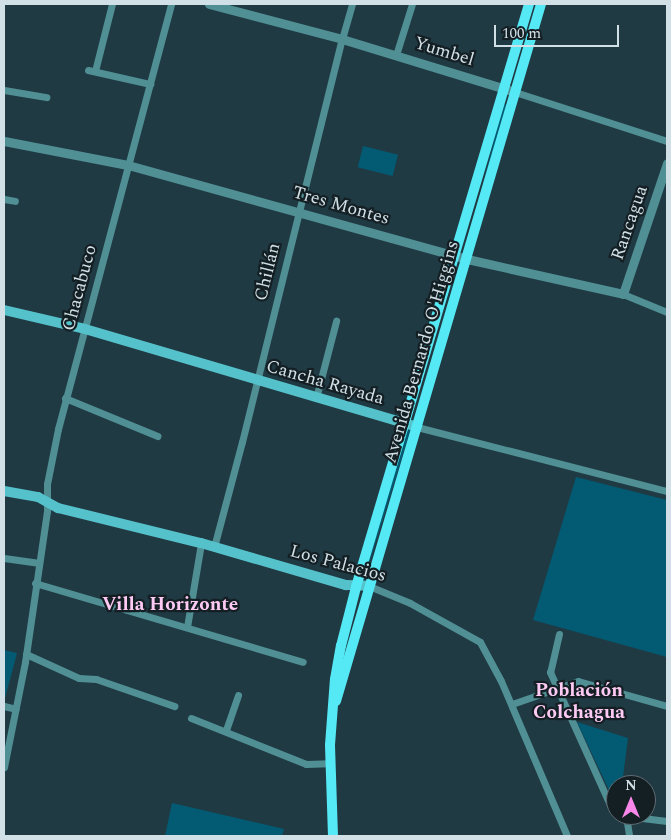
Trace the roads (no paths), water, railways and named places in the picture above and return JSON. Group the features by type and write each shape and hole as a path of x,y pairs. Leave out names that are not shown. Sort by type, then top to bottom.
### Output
{"main road":[{"name":"Avenida Bernardo O'Higgins","path":"333,836 329,763 336,671 356,587 529,4"},
{"name":"Avenida Bernardo O'Higgins","path":"333,709 342,686 369,586 541,4"},
{"name":"Cancha Rayada","path":"4,310 85,329 417,427"},
{"name":"Los Palacios","path":"4,491 38,497 58,508 214,547 356,587 369,586"}],"street":[{"path":"112,4 91,71 150,84"},
{"name":"Chacabuco","path":"4,767 26,654 47,502 49,473 65,398 171,4"},
{"name":"Yumbel","path":"209,4 396,55 504,88 667,142"},
{"name":"Chillán","path":"214,547 352,4"},
{"path":"396,55 412,4"},
{"path":"4,90 46,97"},
{"name":"Tres Montes","path":"4,141 128,165 467,259 623,294 667,312"},
{"name":"Rancagua","path":"623,294 667,163"},
{"path":"4,199 15,201"},
{"path":"316,398 336,321"},
{"path":"65,398 157,436"},
{"name":"Cancha Rayada","path":"417,427 667,491"},
{"path":"187,627 201,544"},
{"path":"4,558 38,563"},
{"path":"35,583 304,662"},
{"name":"Los Palacios","path":"369,586 410,603 475,638 488,654 512,704 567,836"},
{"path":"559,634 550,665 550,672 606,796"},
{"path":"26,654 79,678 96,679 174,706"},
{"path":"512,704 557,688 581,682 667,706"},
{"path":"226,730 238,695"},
{"path":"4,706 16,709"},
{"path":"191,718 226,730 306,764 329,763"}],"district":[{"name":"Villa Horizonte","path":"170,605"},
{"name":"Población Colchagua","path":"579,702"}]}
